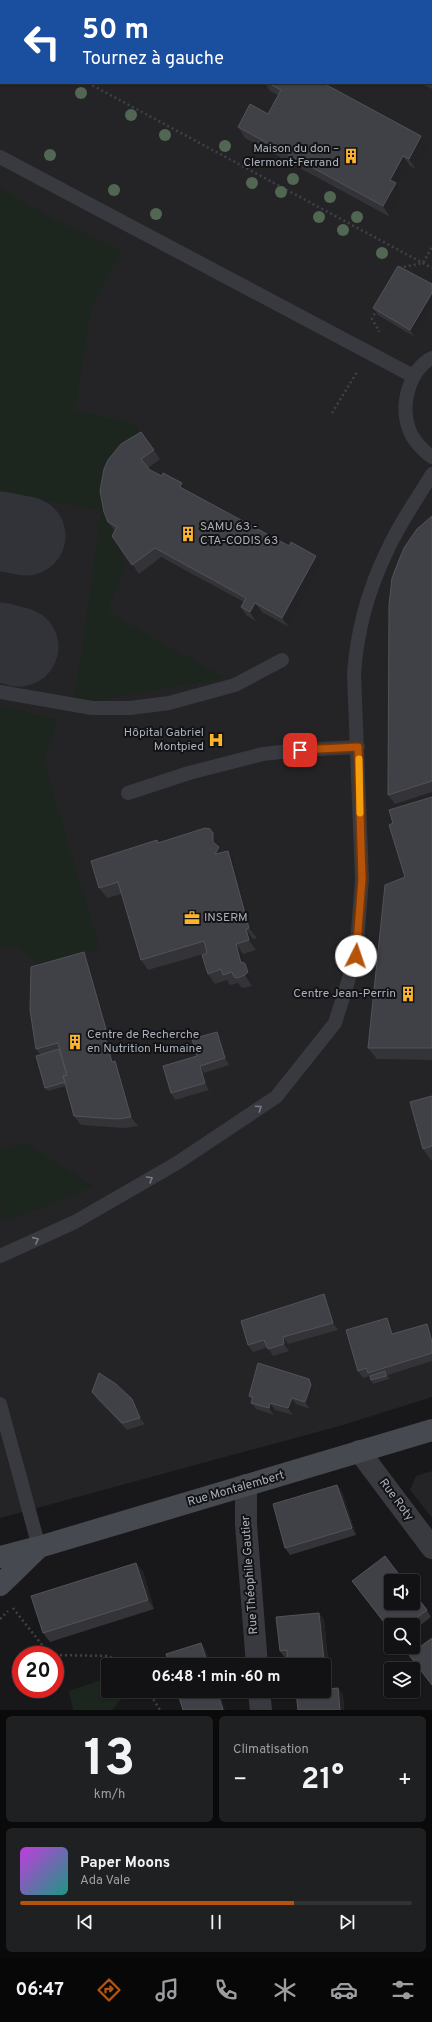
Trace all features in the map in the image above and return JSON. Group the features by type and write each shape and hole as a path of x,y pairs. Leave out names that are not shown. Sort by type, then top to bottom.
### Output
{"main road":[{"name":"Rue Montalembert","path":"0,1557 39,1548 432,1430"},
{"name":"Rue Montalembert","path":"0,1585 39,1548"}],"street":[{"name":"Rue Roty","path":"359,1451 432,1548"},
{"name":"Rue Théophile Gautier","path":"246,1485 246,1524 256,1658"},
{"path":"260,1698 261,1710"}],"lane":[{"path":"0,157 413,376"},
{"path":"432,358 426,361 413,376 405,404 409,429 424,452 432,457"},
{"path":"0,1256 82,1219 177,1163 276,1097 335,1023 356,956 362,879 354,674 356,642 367,601 387,550 432,474"},
{"path":"0,692 92,708 130,708 169,703 235,685 282,660"},
{"path":"128,793 189,773 263,754 300,750 358,747"},
{"path":"0,1404 39,1548"}],"path":[{"path":"90,84 432,268"},
{"path":"424,263 432,247"},
{"path":"396,269 424,263"},
{"path":"332,414 380,331 372,319 379,305"},
{"path":"0,1619 12,1607 43,1646"},
{"path":"64,1655 108,1656 112,1658"},
{"path":"152,1698 160,1710"}],"shaded area":[{"name":"Hôpital Gabriel Montpied","path":"0,84 432,84 432,1397 343,1425 0,1518"},
{"path":"0,188 55,220 122,250 91,309 75,410 135,424 145,437 135,443 103,492 104,511 126,567 107,612 225,678 72,705 80,662 101,512 56,502 4,495 0,498"},
{"path":"0,706 58,719 44,762 100,949 39,964 16,948 0,946"},
{"path":"27,1143 93,1186 47,1206 1,1221 0,1150"},
{"path":"432,1471 432,1518 410,1490 416,1476"},
{"path":"101,1680 101,1698 122,1698 112,1710 73,1710 69,1691"}],"building":[{"name":"Maison du don – Clermont-Ferrand","path":"270,84 325,84 421,136 409,159 403,156 390,180 396,183 383,206 238,127 250,104 268,114 281,90"},
{"path":"398,266 432,284 432,293 410,330 373,308"},
{"name":"SAMU 63 - CTA-CODIS 63","path":"141,432 154,450 141,459 150,470 162,476 163,473 182,483 180,487 289,546 291,542 316,556 282,618 255,603 250,612 241,607 246,598 155,548 132,565 112,536 117,527 108,522 104,512 100,491 104,469 108,460 121,444"},
{"path":"432,516 432,781 388,795 389,605 392,578 404,548 417,529"},
{"path":"432,797 432,1048 368,1048 385,885 405,877 389,825 393,823 389,810"},
{"name":"INSERM","path":"205,828 210,829 213,833 213,842 219,847 215,854 228,851 249,928 246,929 249,940 236,944 241,963 243,962 245,964 248,972 237,978 234,977 232,972 223,975 221,969 208,974 202,955 207,953 204,941 141,960 118,882 99,888 91,861 157,840 158,843"},
{"name":"Centre de Recherche en Nutrition Humaine","path":"84,952 106,1029 103,1030 112,1062 115,1061 131,1117 118,1119 74,1116 63,1076 67,1075 58,1043 36,1049 30,1010 31,967"},
{"path":"217,1032 225,1058 200,1066 205,1083 171,1093 163,1066 197,1056 192,1039"},
{"path":"59,1049 67,1075 63,1076 65,1082 45,1088 36,1056"},
{"path":"432,1096 432,1146 423,1149 410,1102"},
{"path":"324,1294 333,1323 283,1337 284,1344 268,1349 264,1340 248,1345 241,1321"},
{"path":"387,1318 392,1334 427,1324 432,1342 432,1353 368,1373 366,1368 358,1371 346,1330"},
{"path":"258,1363 309,1379 311,1385 305,1402 292,1398 288,1408 270,1403 269,1408 251,1403 253,1397 249,1396"},
{"path":"385,1371 386,1376 371,1380 370,1376"},
{"path":"99,1373 116,1384 132,1399 140,1418 122,1423 92,1392"},
{"path":"337,1485 352,1528 285,1548 273,1504"},
{"path":"385,1556 399,1574 384,1574 384,1610 420,1610 420,1601 427,1610 416,1618 384,1618 384,1622 352,1581"},
{"path":"136,1563 148,1600 43,1633 31,1596"},
{"path":"319,1613 324,1658 288,1658 287,1650 280,1651 276,1617"},
{"path":"432,1638 432,1685 420,1669 420,1662 414,1662 409,1655 420,1654 420,1647"},
{"path":"201,1643 206,1658 167,1658 166,1654"},
{"path":"338,1688 340,1710 298,1710 297,1698 331,1698 331,1689"},
{"path":"179,1698 219,1698 223,1710 183,1710"}],"taxiway":[{"path":"0,531 26,536"},
{"path":"0,642 19,647"}],"slow traffic":[{"path":"359,759 360,813"}],"place":[{"name":"Maison du don – Clermont-Ferrand","path":"351,156"},
{"name":"SAMU 63 - CTA-CODIS 63","path":"188,534"},
{"name":"Hôpital Gabriel Montpied","path":"216,740"},
{"name":"INSERM","path":"192,918"},
{"name":"Centre Jean-Perrin","path":"408,994"},
{"name":"Centre de Recherche en Nutrition Humaine","path":"75,1042"}],"route":[{"path":"300,750 358,747 362,879 356,956"}]}
